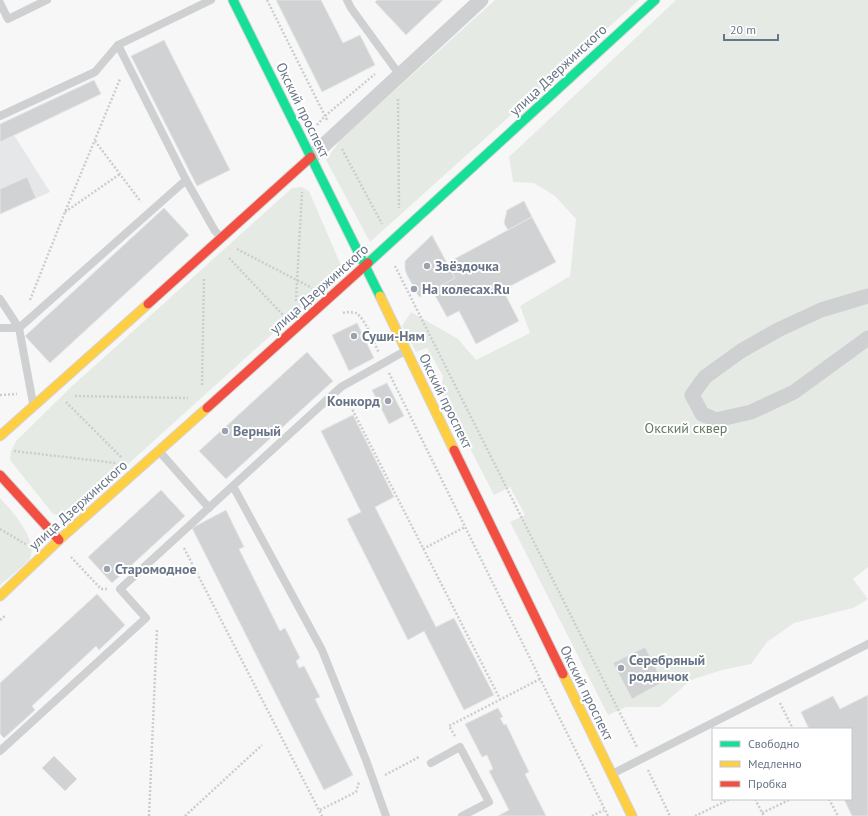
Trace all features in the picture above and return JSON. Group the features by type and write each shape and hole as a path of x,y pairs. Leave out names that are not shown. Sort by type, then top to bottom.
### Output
{"main road":[{"name":"Окский проспект","path":"233,0 365,266 632,816"},
{"name":"улица Дзержинского","path":"0,596 59,540 330,298 655,0"},
{"path":"0,436 311,157"},
{"path":"0,427 15,422"},
{"path":"0,476 59,540"}],"street":[{"path":"311,157 399,74 481,0"},
{"path":"868,296 821,310 778,330 742,351 705,377 692,395 702,414 716,420 751,412 794,392 868,338"}],"lane":[{"path":"0,3 8,19 47,0"},
{"path":"0,116 95,72 118,45 210,0"},
{"path":"347,0 351,8 399,74"},
{"path":"118,45 218,240"},
{"path":"0,328 19,328 186,180"},
{"path":"0,299 19,328 34,406"},
{"path":"0,751 146,618 120,590 341,388 406,350"},
{"path":"159,451 209,508"},
{"path":"233,486 322,650 366,760 386,816"},
{"path":"612,775 868,644"},
{"path":"431,762 460,747 489,802 462,816"}],"path":[{"path":"267,0 334,135 391,242 391,258 670,816"},
{"path":"19,328 94,140 127,62"},
{"path":"398,96 400,216 404,230"},
{"path":"94,140 149,213"},
{"path":"295,329 302,187 297,169"},
{"path":"65,212 120,174"},
{"path":"218,240 330,298 345,312"},
{"path":"218,240 295,329"},
{"path":"202,255 205,266 202,390"},
{"path":"340,315 345,312 356,313 362,319 608,816"},
{"path":"341,388 500,699"},
{"path":"61,396 122,459"},
{"path":"69,396 194,398"},
{"path":"11,451 120,463"},
{"path":"423,549 466,528"},
{"path":"178,536 322,816"},
{"path":"76,552 70,557 101,589 120,590"},
{"path":"0,620 12,610"},
{"path":"149,816 157,629"},
{"path":"450,741 456,738 449,726 540,679"},
{"path":"774,692 792,728"},
{"path":"185,816 262,745"},
{"path":"374,781 420,756"},
{"path":"320,810 356,792 366,760"},
{"path":"695,816 728,800"},
{"path":"756,800 763,815 789,800"},
{"path":"830,800 838,816"},
{"path":"592,816 604,810"}],"shaded area":[{"path":"14,135 50,192 0,214 0,142"}],"green space":[{"path":"495,0 639,0 370,242 326,160 341,139"},
{"name":"Окский сквер","path":"676,0 868,0 868,567 853,579 868,599 853,608 794,623 767,642 751,664 722,670 691,680 660,707 626,707 608,715 510,522 525,515 510,487 494,495 441,392 443,376 427,348 416,352 402,326 411,312 458,339 476,360 530,333 520,306 570,276 576,219 555,196 534,183 513,182 509,157"},
{"path":"302,187 309,191 343,270 74,513 64,516 53,514 10,460 11,451 16,441 70,388 292,188"},
{"path":"0,498 11,510 28,535 31,544 31,552 29,560 0,585"}],"building":[{"path":"276,0 321,0 343,43 360,35 375,65 322,92"},
{"path":"377,0 443,0 406,35 375,2"},
{"path":"164,40 230,170 197,186 131,56"},
{"path":"94,80 101,94 0,142 0,124"},
{"path":"27,177 36,198 0,214 0,189"},
{"path":"524,201 532,217 508,230 504,223 507,210"},
{"path":"164,208 189,235 50,363 25,336"},
{"path":"532,217 556,262 503,290 519,321 476,344 459,311 447,317 432,290 455,278 447,263"},
{"name":"Звёздочка","path":"432,235 455,278 419,297 407,275 405,261"},
{"path":"357,323 374,358 349,371 332,335"},
{"path":"307,352 333,381 226,479 199,451"},
{"path":"387,383 404,416 389,424 372,390"},
{"path":"353,415 394,497 375,507 436,627 454,618 494,695 464,710 424,631 408,640 347,519 361,512 321,431"},
{"path":"161,490 185,516 112,583 88,557"},
{"path":"226,510 244,547 239,549 280,631 285,628 300,658 296,661 299,668 304,666 320,697 315,699 353,775 324,790 192,528"},
{"path":"97,594 125,625 99,650 96,646 32,706 35,710 4,738 0,734 0,683"},
{"path":"645,647 663,682 632,699 613,663"},
{"path":"868,695 868,816 852,816 844,800 852,800 852,728 809,728 801,712 833,696 840,709"},
{"path":"498,708 503,717 500,718 504,725 506,724 529,772 525,774 546,816 498,816 509,810 489,771 493,769 487,755 482,757 465,724"},
{"path":"54,756 77,779 65,791 42,768"}],"traffic: fast":[{"path":"233,0 380,296"},
{"path":"368,263 655,0"}],"traffic: slow":[{"path":"380,296 454,450"},
{"path":"0,436 148,304"},
{"path":"0,596 59,540 207,408"},
{"path":"563,674 632,816"}],"traffic: jam":[{"path":"148,304 311,157"},
{"path":"207,408 368,263"},
{"path":"454,450 563,674"},
{"path":"0,475 59,540"}],"place":[{"name":"Звёздочка","path":"427,266"},
{"name":"На колесах.Ru","path":"414,289"},
{"name":"Суши-Ням","path":"354,336"},
{"name":"Конкорд","path":"388,401"},
{"name":"Верный","path":"225,431"},
{"name":"Старомодное","path":"107,569"},
{"name":"Серебряный родничок","path":"621,668"}]}
